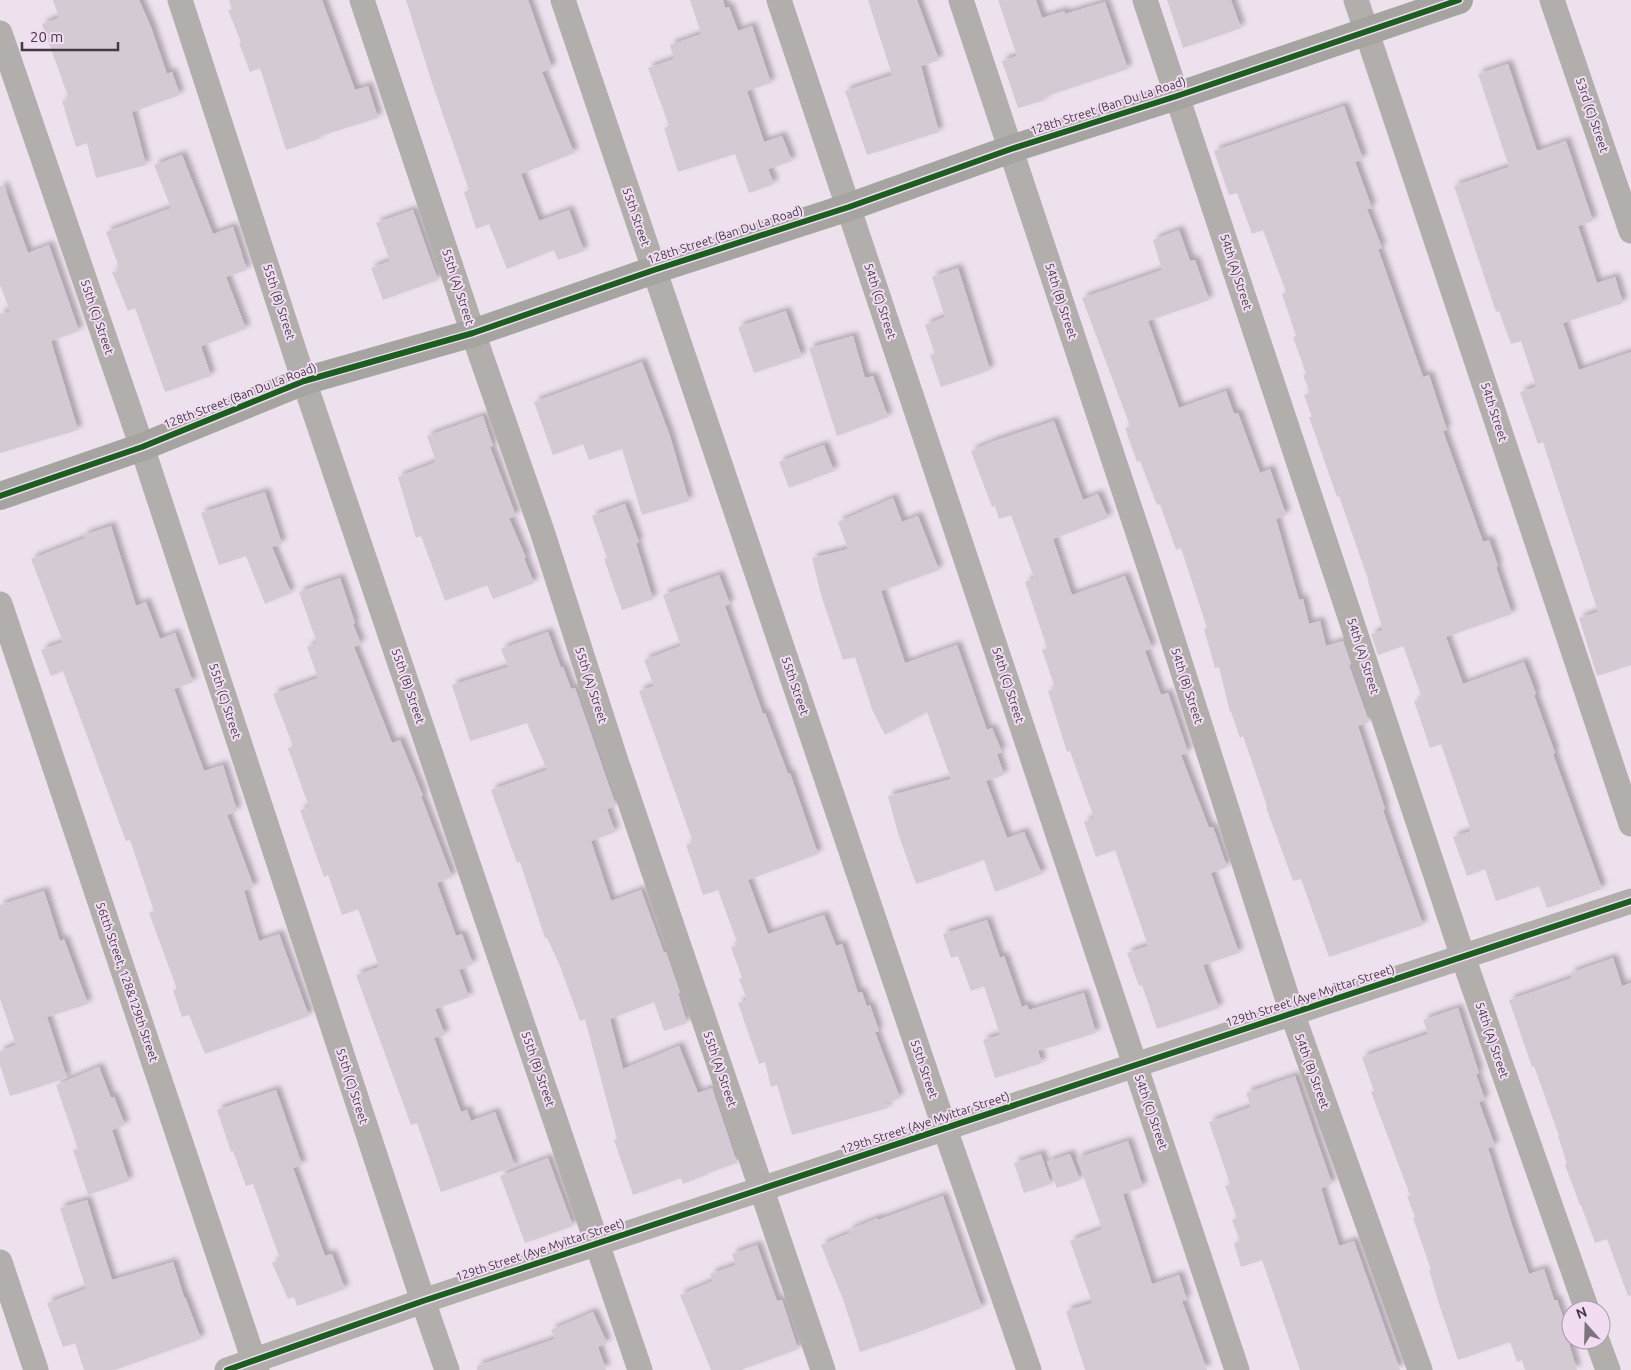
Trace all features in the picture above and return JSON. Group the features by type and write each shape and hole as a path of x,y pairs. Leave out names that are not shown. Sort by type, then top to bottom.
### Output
{"street":[{"name":"55th (B) Street","path":"180,0 304,381 640,1370"},
{"name":"55th (A) Street","path":"362,0 473,333 542,531 616,761 760,1190 823,1370"},
{"name":"55th Street","path":"563,0 945,1129 1029,1370"},
{"name":"54th (C) Street","path":"779,0 1238,1370"},
{"name":"54th (B) Street","path":"962,0 1152,575 1292,1013 1420,1370"},
{"name":"54th (A) Street","path":"1145,0 1463,957 1583,1300"},
{"name":"54th Street","path":"1356,0 1631,824"},
{"name":"128th Street (Ban Du La Road)","path":"0,496 142,447 304,381 473,333 654,270 849,207 1010,149 1177,96 1458,0"},
{"name":"53rd (C) Street","path":"1552,0 1631,231"},
{"name":"55th (C) Street","path":"0,33 142,447 422,1301 447,1370"},
{"name":"56tth Street, 128&129th Street","path":"0,604 255,1365"},
{"name":"129th Street (Aye Myittar Street)","path":"227,1370 255,1365 422,1301 1631,901"},
{"path":"0,1262 36,1370"},
{"path":"1601,1350 1608,1370"}],"building":[{"path":"53,0 139,0 151,27 167,74 172,72 180,95 132,112 146,165 96,178 87,143 76,147 62,101 69,99 42,24 59,18"},
{"path":"229,0 322,0 355,90 368,86 378,118 320,136 321,138 286,150 260,68 250,72 239,43 241,42 228,10 232,9"},
{"path":"406,0 528,0 552,68 542,72 574,153 521,174 539,221 569,210 584,251 558,260 554,250 507,269 489,224 476,229 464,192 469,190"},
{"path":"690,0 723,0 725,8 729,7 738,31 752,26 771,83 747,91 764,142 782,136 792,161 768,169 774,184 749,193 735,154 678,172 664,128 669,126 648,68 674,59 670,45 701,34"},
{"path":"868,0 917,0 939,60 921,66 939,132 867,155 845,91 892,75"},
{"path":"998,0 1036,0 1042,18 1064,11 1065,14 1105,2 1128,69 1044,97 1045,100 1018,108 1002,61 1017,56"},
{"path":"1167,0 1231,0 1241,28 1183,48"},
{"path":"1508,64 1537,151 1566,141 1593,221 1578,226 1597,283 1615,277 1623,303 1563,323 1579,370 1631,352 1631,665 1597,676 1579,618 1598,612 1543,442 1538,444 1520,392 1536,387 1521,341 1511,344 1499,311 1496,312 1454,186 1509,167 1478,74"},
{"path":"1344,106 1363,159 1355,162 1372,208 1367,209 1382,248 1378,249 1423,377 1429,375 1447,430 1443,431 1483,542 1489,540 1512,614 1446,637 1463,684 1524,662 1555,753 1553,754 1602,889 1547,908 1539,886 1496,901 1485,869 1467,876 1453,837 1471,831 1441,744 1430,748 1414,701 1422,698 1403,646 1378,655 1371,634 1383,630 1369,582 1309,417 1312,417 1304,395 1310,393 1303,375 1306,374 1293,337 1296,336 1282,294 1286,292 1263,230 1252,234 1237,193 1229,195 1214,151"},
{"path":"182,155 213,234 233,227 247,270 226,277 246,329 201,346 211,376 165,392 135,308 128,311 112,272 120,270 106,232 171,208 154,165"},
{"path":"0,186 4,186 28,253 49,245 79,331 51,341 78,430 0,453 0,314 10,311 0,285"},
{"path":"413,210 438,280 383,300 371,268 390,261 376,223"},
{"path":"1179,230 1190,261 1195,260 1209,300 1148,321 1179,408 1226,391 1234,414 1238,413 1260,473 1270,469 1286,515 1276,519 1299,600 1303,599 1309,624 1320,621 1326,646 1343,641 1351,664 1349,665 1369,722 1358,726 1385,809 1383,810 1423,925 1329,957 1301,879 1293,881 1243,736 1240,738 1230,712 1219,667 1215,668 1204,629 1207,628 1181,548 1176,550 1160,504 1157,505 1140,461 1137,462 1125,428 1130,426 1082,298 1162,270 1153,240"},
{"path":"958,268 990,370 941,387 930,355 935,354 925,325 945,317 932,277"},
{"path":"786,311 802,357 754,373 738,327"},
{"path":"853,336 865,378 873,376 888,417 837,436 809,348"},
{"path":"642,362 670,436 689,501 642,515 622,449 589,460 583,444 553,455 534,402"},
{"path":"483,416 493,446 490,447 516,516 509,518 526,558 524,558 534,583 493,599 487,585 445,601 421,536 416,538 398,477 436,462 427,436"},
{"path":"1054,421 1083,500 1098,494 1108,518 1053,539 1072,595 1125,576 1152,648 1145,651 1161,695 1168,693 1188,753 1181,755 1209,828 1213,827 1227,867 1211,873 1239,953 1203,965 1219,1008 1157,1029 1142,985 1139,986 1127,953 1148,946 1115,850 1096,857 1084,822 1094,818 1070,751 1067,752 1048,691 1055,688 1042,650 1047,648 1025,582 1034,578 1011,515 999,519 995,506 992,507 971,451 994,441"},
{"path":"824,445 834,471 789,488 779,462"},
{"path":"265,492 282,544 272,547 291,593 265,604 246,556 219,565 201,513"},
{"path":"893,498 902,522 918,516 939,570 881,591 905,663 957,645 987,730 992,728 1002,752 997,754 1004,775 986,781 1007,838 1024,832 1042,874 995,892 984,860 916,884 898,833 888,796 951,779 927,712 885,735 872,709 855,657 843,660 821,595 812,558 848,549 838,522"},
{"path":"625,504 639,542 636,543 653,599 622,610 604,559 607,558 592,516"},
{"path":"111,526 136,606 146,602 160,639 175,633 193,682 174,689 204,771 223,765 237,811 227,815 254,887 244,891 259,941 279,934 309,1016 205,1054 189,1015 182,1017 173,990 177,989 149,913 154,911 130,840 126,841 63,671 51,676 41,650 63,642 31,559 85,538 84,535"},
{"path":"719,575 730,604 725,606 763,714 765,713 788,774 790,773 818,854 748,880 768,934 824,915 836,946 842,944 858,993 862,992 867,1007 870,1005 879,1031 875,1032 900,1098 886,1103 888,1108 792,1135 777,1085 771,1087 765,1062 759,1064 738,1003 747,1000 739,979 742,978 731,947 738,945 718,890 703,895 686,845 693,842 639,691 654,686 644,660 681,646 663,595"},
{"path":"340,578 355,623 353,624 361,644 354,647 392,743 400,740 423,796 421,796 452,877 437,883 456,936 462,934 473,964 459,970 469,997 435,1009 445,1035 434,1038 461,1112 467,1110 471,1121 495,1112 515,1166 441,1192 417,1123 411,1125 356,975 379,967 358,909 342,915 328,875 324,877 300,810 309,807 288,748 293,746 273,694 318,678 307,647 317,643 299,592"},
{"path":"548,632 571,689 575,688 616,806 607,809 615,832 591,841 611,901 641,890 664,953 666,952 680,993 678,993 687,1023 664,1031 654,1002 610,1019 623,1069 679,1046 698,1093 712,1088 737,1163 683,1184 681,1178 633,1195 614,1140 617,1139 585,1019 580,1021 560,966 547,938 545,938 520,862 517,863 491,790 547,770 527,723 470,741 452,685 508,667 501,649"},
{"path":"44,891 60,941 64,939 88,1004 47,1017 67,1078 10,1096 0,1065 0,1051 16,1045 0,999 0,905"},
{"path":"987,920 1000,958 1004,956 1022,1007 1027,1005 1029,1010 1084,993 1096,1033 1038,1051 1042,1063 995,1078 983,1040 1000,1035 984,986 971,991 958,956 951,958 943,934"},
{"path":"1613,958 1622,986 1631,983 1631,1295 1628,1296 1607,1239 1595,1243 1565,1165 1567,1164 1559,1136 1534,1066 1532,1067 1509,1000 1572,978 1570,973"},
{"path":"1458,1008 1479,1073 1476,1074 1485,1100 1479,1102 1495,1146 1488,1148 1512,1225 1529,1274 1544,1269 1554,1300 1557,1300 1561,1311 1561,1350 1571,1350 1577,1370 1525,1370 1522,1360 1517,1362 1510,1342 1458,1360 1413,1218 1415,1217 1407,1196 1410,1195 1371,1092 1374,1091 1362,1057 1428,1034 1423,1020"},
{"path":"99,1067 111,1098 114,1097 125,1125 112,1130 129,1181 88,1195 73,1150 78,1149 56,1085"},
{"path":"1295,1076 1332,1184 1321,1188 1339,1246 1354,1241 1400,1370 1300,1370 1262,1260 1241,1267 1234,1244 1240,1241 1232,1220 1237,1218 1225,1186 1230,1184 1209,1122 1251,1107 1246,1093"},
{"path":"276,1090 302,1165 293,1168 325,1256 332,1254 345,1289 297,1306 294,1297 288,1299 272,1263 280,1259 253,1184 246,1186 233,1151 231,1152 217,1110"},
{"path":"1128,1141 1143,1187 1123,1194 1152,1284 1179,1275 1187,1300 1182,1301 1207,1370 1085,1370 1066,1311 1092,1303 1070,1241 1102,1229 1077,1158"},
{"path":"1041,1154 1051,1184 1024,1193 1014,1163"},
{"path":"1070,1154 1080,1180 1057,1188 1047,1162"},
{"path":"548,1158 573,1226 525,1243 500,1176"},
{"path":"943,1196 982,1308 860,1352 844,1302 821,1245 850,1233 849,1230 878,1218 878,1220"},
{"path":"87,1200 112,1280 173,1262 184,1297 201,1339 115,1370 84,1370 75,1343 63,1347 47,1303 86,1289 60,1208"},
{"path":"757,1245 777,1301 782,1300 798,1349 741,1370 711,1370 680,1295 713,1281 710,1274 736,1265 732,1254"},
{"path":"593,1312 607,1343 598,1347 606,1370 477,1370 477,1366 555,1339 551,1330"}],"cycle path":[{"path":"0,496 142,447 304,381 473,333 654,270 849,207 1011,149 1177,96 1459,0"},
{"path":"227,1370 423,1301 1631,901"}]}
